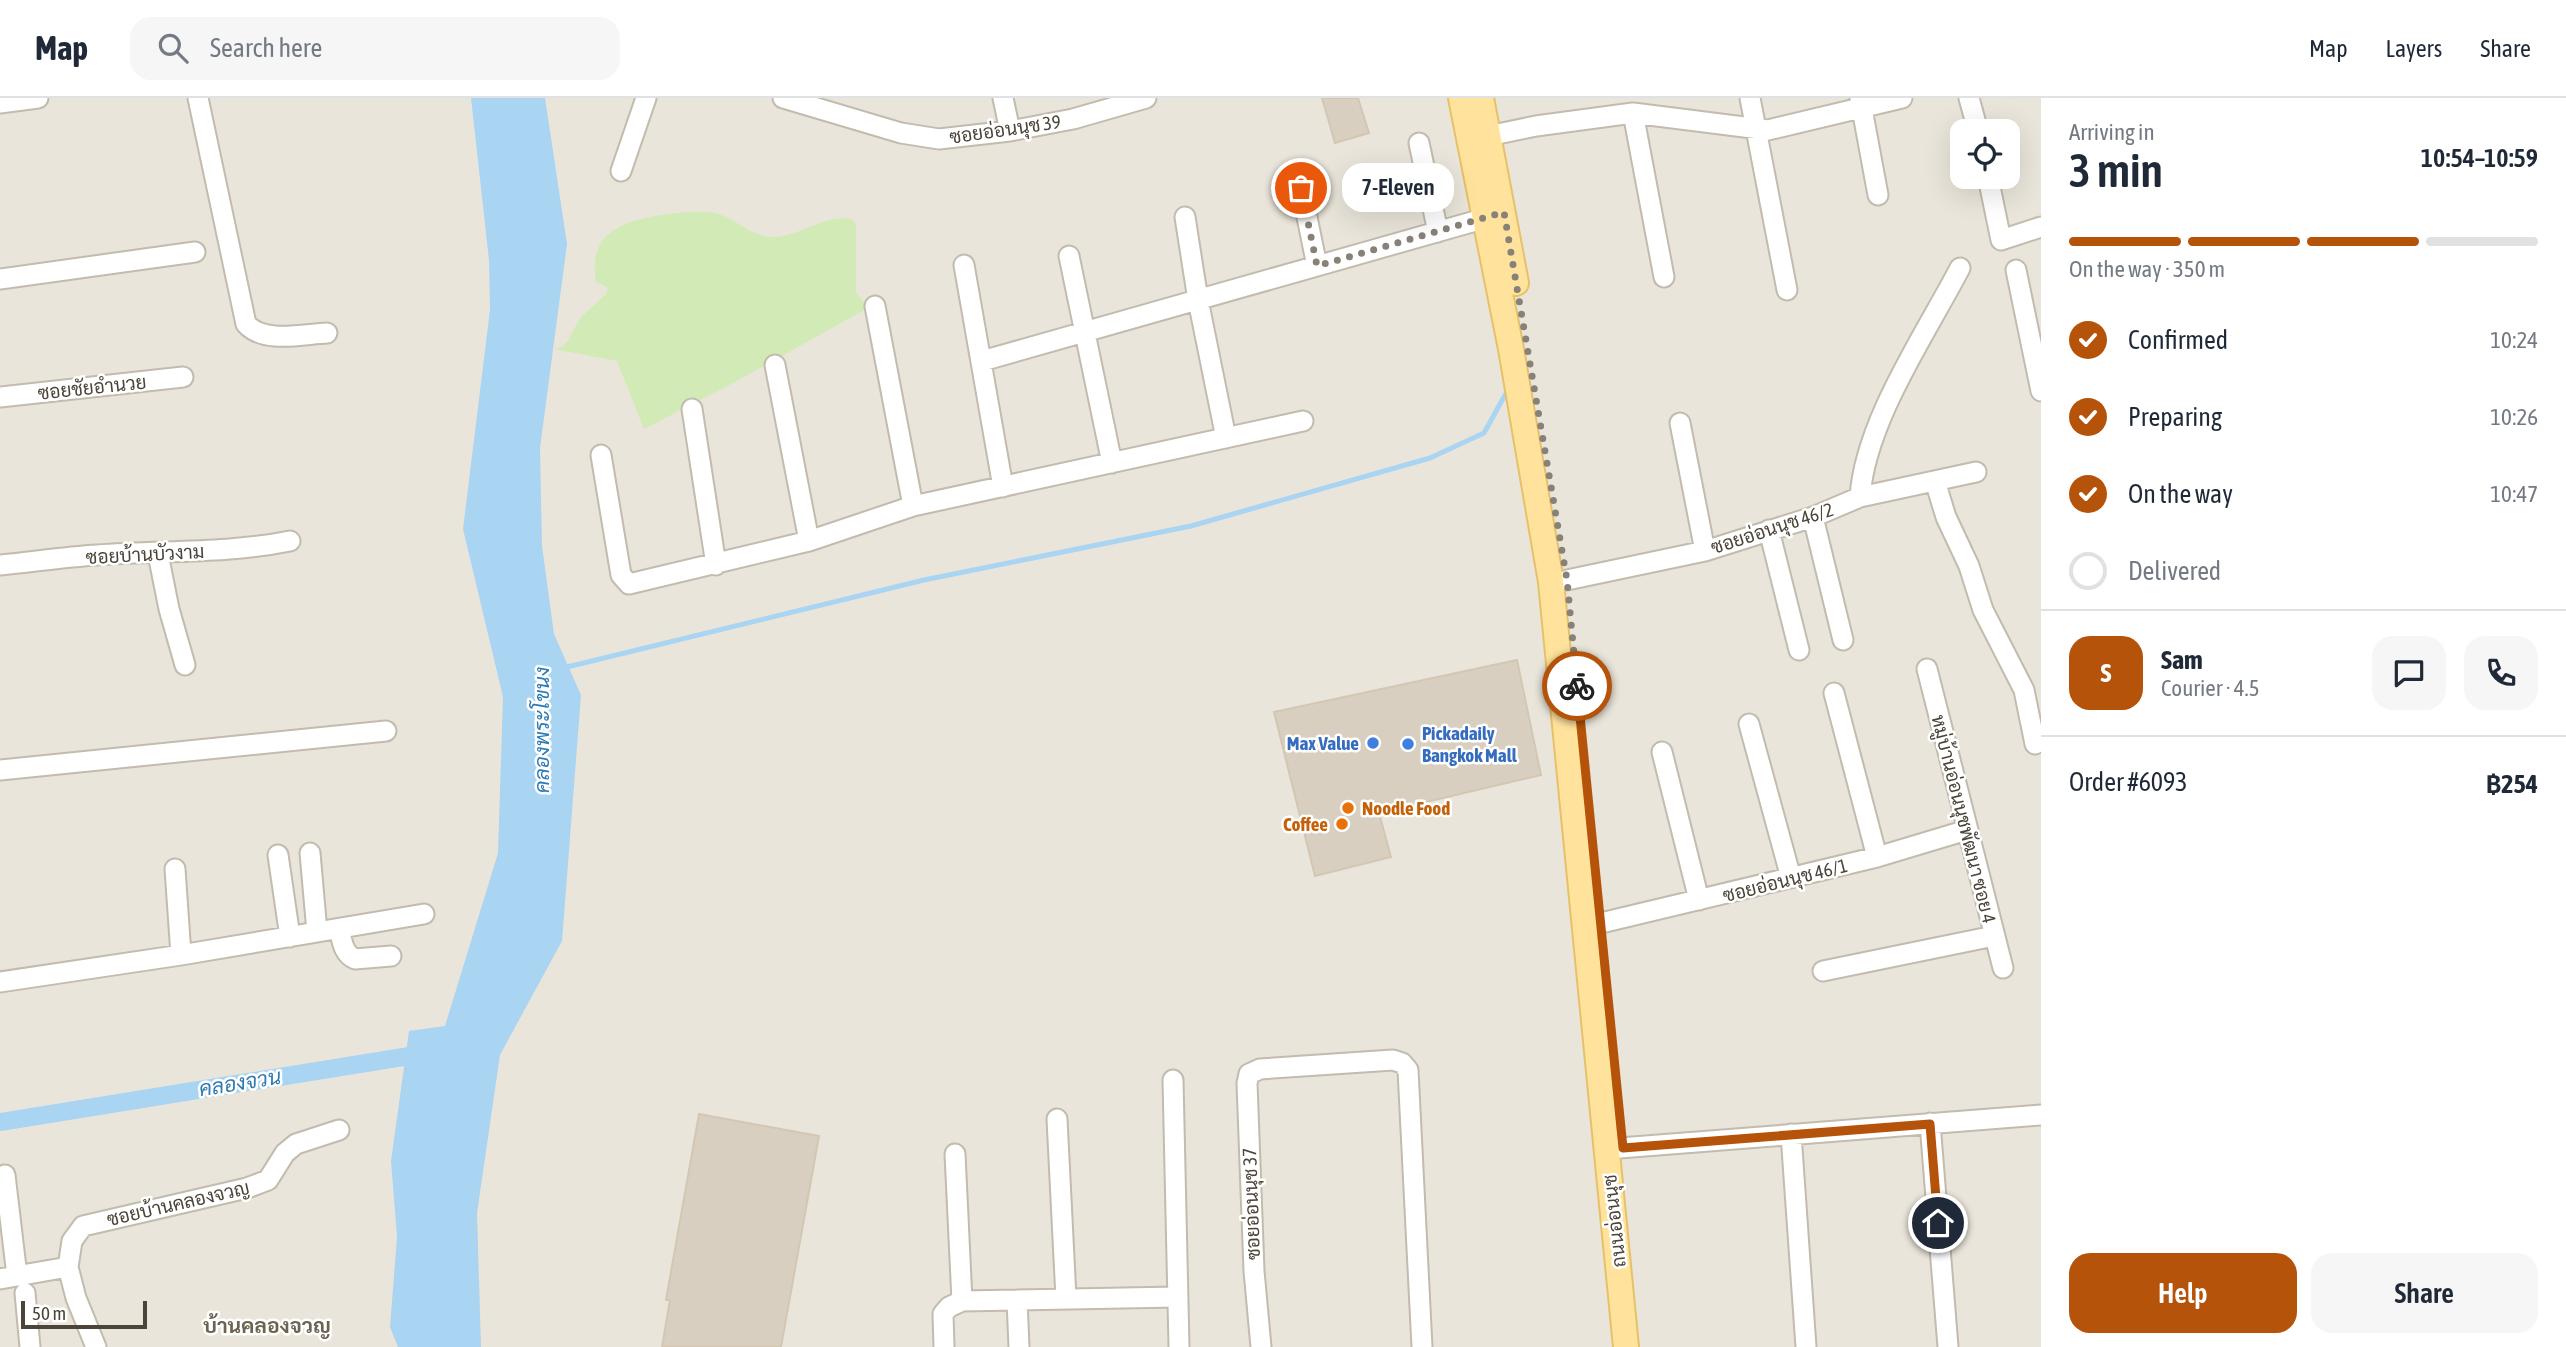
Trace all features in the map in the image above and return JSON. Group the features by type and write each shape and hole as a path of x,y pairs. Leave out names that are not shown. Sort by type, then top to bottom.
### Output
{"main road":[{"name":"ถนนอ่อนนุช","path":"1461,98 1479,138 1495,215 1511,349 1559,581 1615,1148 1643,1347"},
{"name":"ถนนอ่อนนุช","path":"1479,138 1480,98"},
{"name":"ถนนอ่อนนุช","path":"1615,1148 1626,1347"}],"street":[{"path":"0,103 38,98"},
{"path":"198,98 246,324 252,331 263,335 327,333"},
{"path":"621,170 646,98"},
{"name":"ซอยอ่อนนุช 39","path":"783,98 914,135 939,139 1010,131 1073,119 1146,98"},
{"path":"1003,98 1010,131"},
{"path":"1749,98 1787,290"},
{"path":"1479,138 1535,126 1633,113 1768,130 1861,104 1902,98"},
{"path":"1969,98 1975,119"},
{"path":"1861,104 1878,195"},
{"path":"1633,113 1664,276"},
{"path":"1419,143 1438,232"},
{"path":"1301,188 1317,266"},
{"path":"1990,189 2001,240 2041,227"},
{"path":"982,361 1495,215"},
{"path":"1185,217 1198,300 1226,438"},
{"path":"0,279 195,252"},
{"path":"1069,256 1112,463"},
{"path":"964,265 1003,487"},
{"path":"1860,497 1862,472 1875,434 1914,350 1961,268"},
{"path":"2017,270 2041,391"},
{"path":"875,306 913,506"},
{"path":"775,365 810,541"},
{"name":"ซอยชัยอำนวย","path":"0,397 183,377"},
{"path":"692,410 716,565"},
{"path":"601,455 621,575 629,584 810,541 913,506 1303,421"},
{"path":"1680,423 1705,551"},
{"name":"ซอยอ่อนนุช 46/2","path":"1559,581 1705,551 1813,517 1860,497 1976,472"},
{"path":"1935,481 1946,517 1969,566 1983,610 2024,690 2035,744"},
{"path":"1813,517 1843,640"},
{"path":"1769,530 1799,650"},
{"name":"ซอยบ้านบัวงาม","path":"0,565 97,555 158,554 264,546 290,541"},
{"path":"158,554 169,609 185,665"},
{"name":"หมู่บ้านอ่อนนุชพัฒนา ซอย 4","path":"1927,669 2003,968"},
{"path":"1834,693 1877,857"},
{"path":"1749,724 1791,878"},
{"path":"0,770 386,731"},
{"path":"1662,752 1699,900"},
{"name":"ซอยอ่อนนุช 46/1","path":"1593,924 1877,857 1967,830"},
{"path":"310,853 317,932"},
{"path":"278,855 290,937"},
{"path":"175,869 181,955"},
{"path":"0,982 424,914"},
{"path":"339,929 346,953 350,957 355,959 391,956"},
{"path":"1823,971 1994,936"},
{"name":"ซอยอ่อนนุช 37","path":"1261,1347 1254,1271 1247,1083 1249,1074 1260,1069 1392,1060 1402,1063 1408,1070 1422,1347"},
{"path":"1173,1080 1179,1347"},
{"path":"1615,1148 2041,1115"},
{"path":"1057,1119 1066,1298"},
{"path":"1930,1124 1948,1347"},
{"name":"ซอยบ้านคลองจวญ","path":"68,1267 72,1241 83,1226 247,1188 268,1180 285,1153 296,1144 339,1130"},
{"path":"1791,1134 1806,1347"},
{"path":"955,1154 962,1301"},
{"path":"5,1175 14,1283 30,1347"},
{"path":"14,1283 68,1267 76,1298 96,1347"},
{"path":"944,1347 943,1314 949,1307 962,1301 1177,1297"},
{"path":"1017,1300 1019,1347"}],"shaded area":[{"path":"0,98 2041,98 2041,1347 0,1347"}],"green space":[{"path":"687,212 719,214 752,232 774,237 794,233 822,222 852,219 856,224 856,292 868,308 644,429 617,361 554,349 567,342 580,318 606,294 608,288 596,282 595,262 599,246 608,234 636,220"}],"water":[{"name":"คลองพระโขนง","path":"471,98 545,98 567,244 540,448 542,546 554,634 581,695 562,941 500,1055 477,1213 481,1347 398,1347 390,1327 397,1237 391,1161 409,1031 445,1026 498,853 503,697 463,529 490,310 489,260"}],"building":[{"path":"1322,98 1358,98 1369,133 1335,143"},
{"name":"Pickadaily Bangkok Mall","path":"1517,660 1541,775 1379,813 1391,857 1315,876 1274,712"},
{"path":"699,1114 819,1136 781,1347 662,1347 670,1300 666,1300"}],"waterway":[{"name":"คลองพระโขนง","path":"563,668 924,580 1191,526 1430,458 1484,433 1505,395"},
{"name":"คลองจวน","path":"0,1122 428,1053"}],"way so far":[{"path":"1301,188 1317,266 1504,212 1567,580 1577,686"}],"place":[{"name":"7-Eleven","path":"1301,188"},
{"name":"Max Value","path":"1373,743"},
{"name":"Pickadaily Bangkok Mall","path":"1408,744"},
{"name":"Noodle Food","path":"1348,808"},
{"name":"Coffee","path":"1342,824"}],"district":[{"name":"บ้านคลองจวญ","path":"267,1326"}],"route":[{"path":"1577,686 1623,1148 1930,1124 1938,1223"}]}
